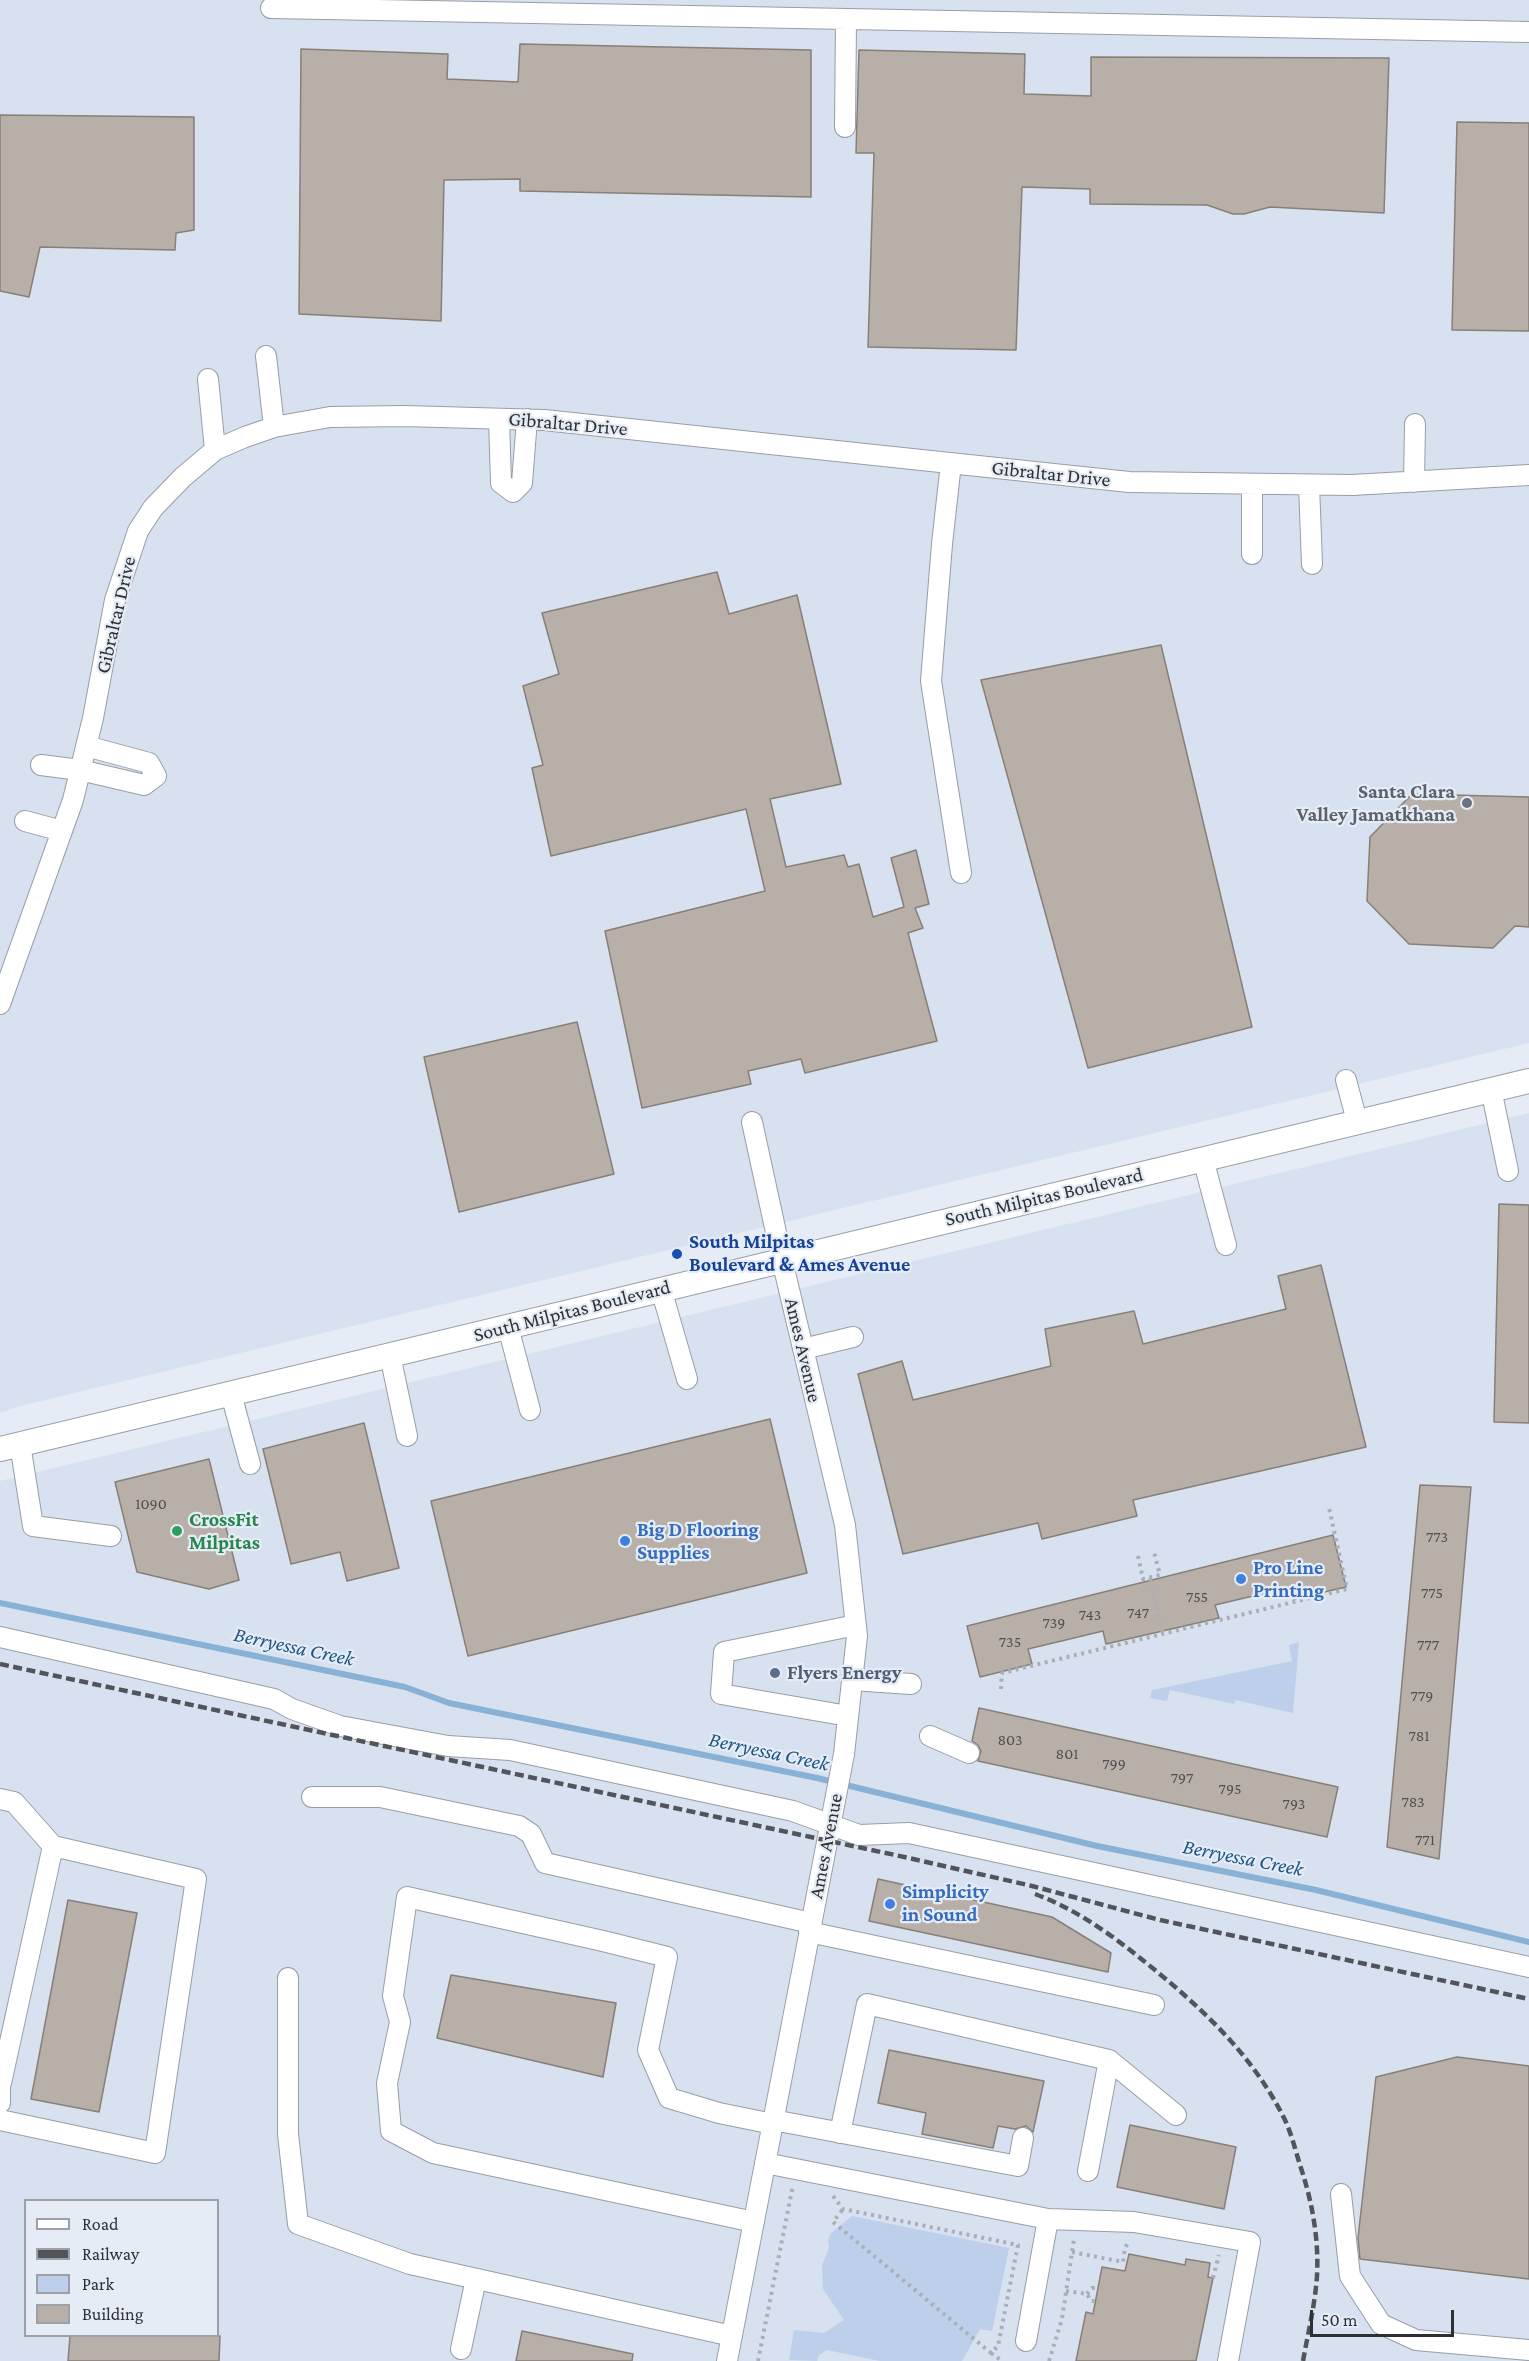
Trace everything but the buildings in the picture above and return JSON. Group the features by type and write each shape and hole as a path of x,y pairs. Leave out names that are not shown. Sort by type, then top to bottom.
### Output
{"main road":[{"name":"South Milpitas Boulevard","path":"10,1447 1529,1081"}],"street":[{"path":"271,8 1529,33"},
{"path":"845,127 846,19"},
{"path":"266,356 274,427"},
{"path":"208,379 215,450"},
{"name":"Gibraltar Drive","path":"0,1004 62,831 80,770 93,718 115,600 138,531 153,508 176,484 215,450 244,437 274,427 330,417 527,419 1129,482 1352,485 1529,475"},
{"path":"499,419 501,483 513,492 522,483 527,419"},
{"path":"1414,482 1415,424"},
{"path":"951,463 931,681 961,873"},
{"path":"1252,484 1252,554"},
{"path":"1309,485 1312,564"},
{"path":"41,765 80,770 144,785 156,776 149,764 86,746"},
{"path":"25,821 62,831"},
{"path":"1346,1080 1357,1121"},
{"path":"1491,1089 1508,1171"},
{"name":"Ames Avenue","path":"727,2361 844,1754 856,1625 845,1525 752,1122"},
{"path":"1203,1159 1226,1245"},
{"path":"661,1289 687,1378"},
{"path":"508,1327 530,1410"},
{"path":"803,1350 853,1337"},
{"path":"390,1355 407,1436"},
{"path":"231,1394 250,1464"},
{"path":"10,1447 33,1526 111,1536"},
{"path":"848,1716 721,1694 724,1652 856,1625"},
{"path":"0,1637 274,1699 292,1709 340,1726 448,1746 510,1750 793,1811 832,1821 859,1835 909,1833 1529,1967"},
{"path":"852,1680 910,1684"},
{"path":"930,1736 969,1753"},
{"path":"312,1797 380,1797 519,1826 531,1834 545,1863 810,1928 1154,2005"},
{"path":"0,1799 14,1802 53,1846 196,1879 155,2153 0,2120"},
{"path":"0,2103 0,2083 53,1846"},
{"path":"754,2222 433,2153 392,2131 387,2083 400,2022 393,1996 407,1897 667,1957 648,2050 669,2098 719,2113 1018,2166 1023,2138"},
{"path":"288,1978 288,2134 298,2224 410,2264 732,2337"},
{"path":"840,2133 867,2004 1109,2060 1176,2115"},
{"path":"1088,2171 1109,2060"},
{"path":"765,2163 1048,2219 1134,2222 1250,2242 1228,2361"},
{"path":"1341,2194 1350,2276 1381,2324 1416,2340 1529,2350"},
{"path":"1026,2341 1048,2219"},
{"path":"461,2349 476,2279"}],"path":[{"path":"1001,1689 1002,1673 1347,1589 1329,1508"},
{"path":"1138,1556 1143,1579 1150,1578 1160,1575 1154,1552"},
{"path":"1150,1578 1163,1634"},
{"path":"758,2361 796,2169"},
{"path":"829,2190 843,2209 1018,2245 998,2346 991,2353"},
{"path":"843,2209 833,2222 1002,2361"},
{"path":"1049,2361 1062,2319 1077,2220"},
{"path":"1072,2252 1123,2262 1125,2248 1130,2240 1136,2238"},
{"path":"1209,2251 1220,2253 1213,2278"},
{"path":"1087,2294 1092,2288 1098,2288"},
{"path":"1066,2291 1087,2294"},
{"path":"1087,2294 1091,2301 1096,2301"}],"shaded area":[{"path":"0,0 1529,0 1529,1043 16,1407 0,1413"},
{"path":"1529,1113 1529,2361 0,2361 0,1481"}],"green space":[{"path":"1299,1642 1293,1713 1235,1700 1234,1704 1170,1690 1167,1701 1150,1698 1152,1690 1292,1661 1289,1645"},
{"path":"852,2216 1009,2248 992,2331 980,2329 962,2361 880,2361 827,2350 819,2355 817,2361 789,2360 794,2330 824,2333 844,2320 823,2289 822,2265 829,2248 828,2240 831,2233"}],"waterway":[{"name":"Berryessa Creek","path":"0,1603 405,1687 449,1703 817,1778 1097,1846 1316,1890 1529,1942"}],"railway":[{"path":"0,1664 909,1858 1032,1886 1160,1920 1529,1999"},
{"path":"1035,1894 1088,1921 1121,1943 1167,1980 1233,2043 1261,2078 1273,2098 1293,2141 1308,2192 1316,2234 1316,2287 1303,2361"}],"place":[{"name":"Santa Clara Valley Jamatkhana","path":"1467,803"},
{"name":"South Milpitas Boulevard & Ames Avenue","path":"677,1254"},
{"name":"CrossFit Milpitas","path":"177,1531"},
{"name":"Big D Flooring Supplies","path":"625,1541"},
{"name":"Pro Line Printing","path":"1241,1579"},
{"name":"Flyers Energy","path":"775,1673"},
{"name":"Simplicity in Sound","path":"890,1904"}]}
